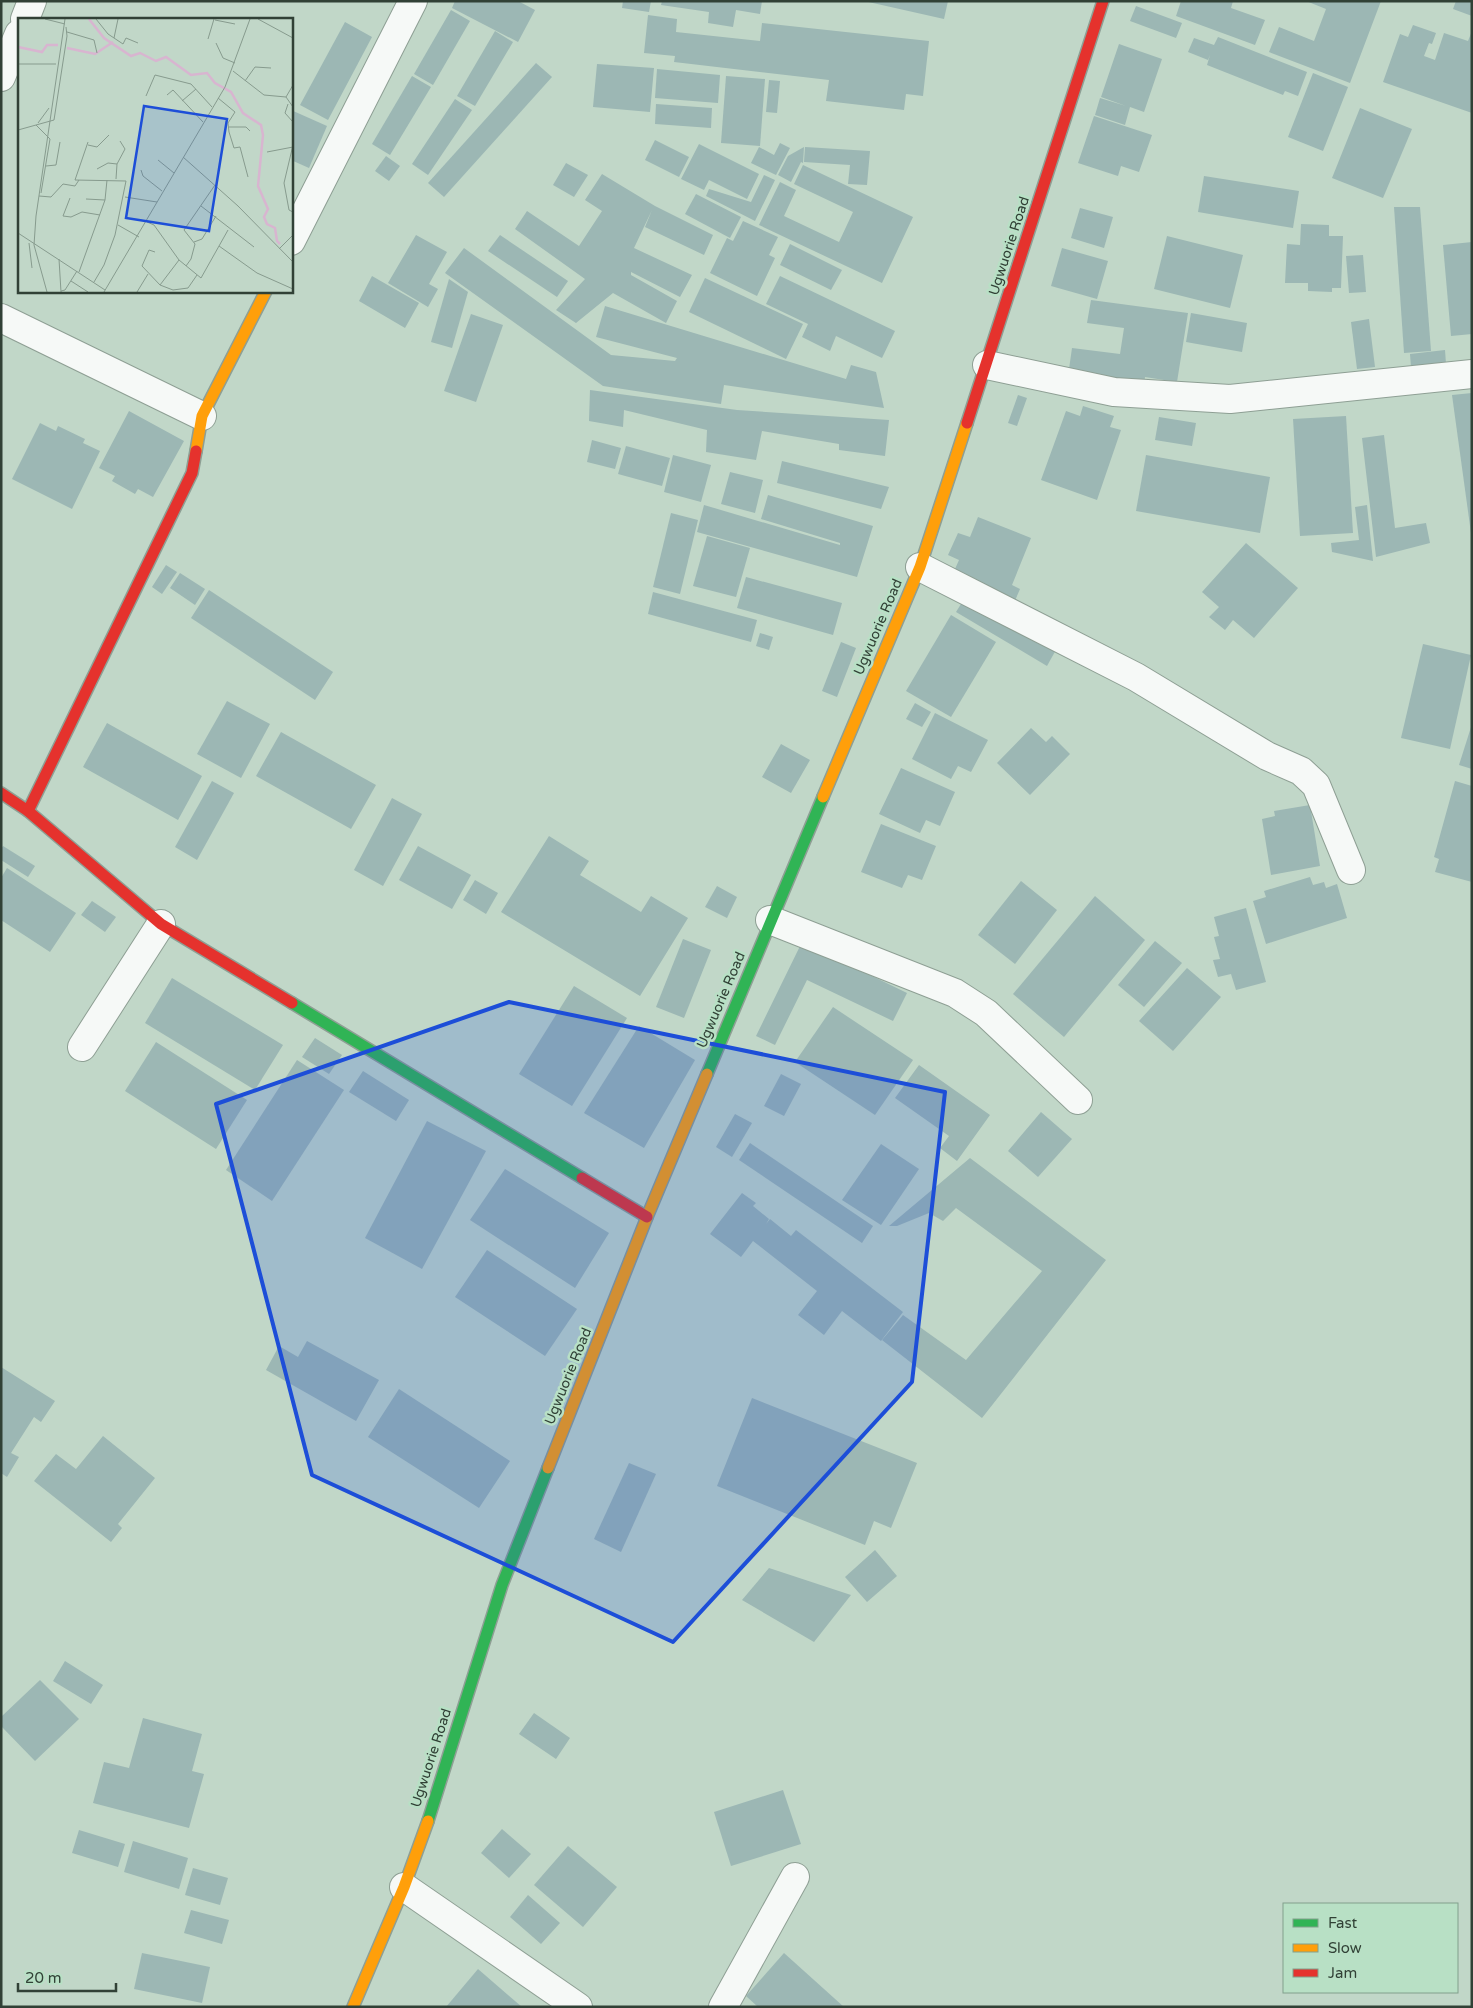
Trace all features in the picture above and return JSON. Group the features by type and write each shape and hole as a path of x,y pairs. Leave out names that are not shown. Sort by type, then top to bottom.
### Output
{"street":[{"path":"25,18 32,1"},
{"path":"292,239 413,1"},
{"name":"Ugwuorie Road","path":"354,2007 404,1887 426,1826 502,1585 647,1217 770,920 920,567 987,365 1103,1"},
{"path":"1,77 18,36"},
{"path":"28,811 192,473 202,416 265,292"},
{"path":"1,318 202,416"},
{"path":"987,365 1114,392 1230,400 1472,374"},
{"path":"920,567 1136,677 1267,756 1301,771 1316,786 1351,870"},
{"path":"1,793 28,811 161,924 647,1217"},
{"path":"770,920 955,993 986,1013 1078,1100"},
{"path":"82,1047 161,924"},
{"path":"723,2007 796,1877"},
{"path":"404,1887 578,2007"}],"highlighted area":[{"path":"509,1002 945,1092 912,1382 673,1642 312,1475 216,1104"}],"building":[{"path":"455,1 518,1 535,10 518,42 452,8"},
{"path":"623,1 651,1 649,12 622,8"},
{"path":"662,1 762,1 760,14 736,10 733,27 708,23 709,12 661,5"},
{"path":"864,1 948,1 944,19"},
{"path":"1181,1 1233,1 1231,8 1265,20 1255,45 1176,16"},
{"path":"1306,1 1381,1 1350,83 1269,52 1279,27 1314,41 1326,9"},
{"path":"1456,1 1472,1 1472,16 1453,9"},
{"path":"1136,6 1182,23 1176,38 1130,21"},
{"path":"451,10 470,21 433,85 414,74"},
{"path":"648,15 677,19 676,32 760,41 762,23 929,41 923,96 906,94 904,110 826,101 829,80 674,62 675,56 644,53"},
{"path":"345,22 372,37 328,120 300,105"},
{"path":"1413,25 1436,33 1432,44 1429,43 1424,56 1435,60 1444,33 1468,41 1472,31 1472,113 1383,82 1400,34 1408,37"},
{"path":"495,31 513,42 475,106 457,96"},
{"path":"1218,37 1307,72 1298,96 1285,91 1283,95 1207,65 1210,55 1208,60 1188,52 1194,38 1214,45"},
{"path":"1119,44 1162,59 1144,112 1130,107 1125,125 1095,115 1100,98 1126,106 1101,97"},
{"path":"536,63 552,77 444,197 428,183"},
{"path":"597,64 654,68 650,112 593,107"},
{"path":"657,69 720,75 718,103 655,98"},
{"path":"1313,73 1348,87 1323,151 1288,137"},
{"path":"412,76 431,87 390,155 372,144"},
{"path":"726,76 765,79 760,146 721,143"},
{"path":"769,80 780,81 777,113 766,112"},
{"path":"455,99 472,110 428,175 412,164"},
{"path":"656,104 712,108 711,128 655,124"},
{"path":"1360,108 1412,129 1383,198 1332,178"},
{"path":"292,110 327,126 309,168 292,160"},
{"path":"1094,116 1152,135 1139,172 1121,166 1118,176 1078,163"},
{"path":"655,140 689,157 679,177 645,160"},
{"path":"780,143 790,148 776,175 751,163 759,147 774,155"},
{"path":"699,144 759,174 747,199 709,180 704,190 681,179"},
{"path":"804,147 803,163 801,162 791,182 778,175 788,156"},
{"path":"805,147 870,151 867,185 848,184 850,165 804,162"},
{"path":"386,156 400,166 389,181 375,171"},
{"path":"566,163 588,175 574,197 553,185"},
{"path":"803,165 913,217 882,283 759,225 780,182 796,190 784,216 839,242 853,212 794,184"},
{"path":"602,174 655,206 713,235 704,255 645,227 652,210 634,248 692,275 680,297 631,272 631,275 677,301 666,323 613,293 576,323 556,310 585,279 515,229 527,211 579,246 602,211 585,200"},
{"path":"764,175 775,180 755,221 706,196 709,189 751,202"},
{"path":"1204,176 1299,191 1293,228 1198,212"},
{"path":"696,194 741,217 730,238 685,214"},
{"path":"1394,207 1420,207 1431,351 1404,353"},
{"path":"1080,208 1113,217 1104,248 1071,238"},
{"path":"743,221 778,237 769,255 775,258 757,296 710,273 727,238 733,241"},
{"path":"1301,224 1329,225 1329,236 1343,236 1341,288 1332,288 1332,292 1308,291 1308,283 1285,283 1287,244 1300,245"},
{"path":"416,235 447,252 429,284 438,289 428,307 388,283"},
{"path":"500,235 568,281 557,297 488,251"},
{"path":"1167,236 1243,255 1230,308 1154,289"},
{"path":"1472,242 1472,334 1451,336 1443,245"},
{"path":"790,244 842,270 831,290 780,265"},
{"path":"464,248 611,355 675,361 677,358 596,337 605,306 846,379 851,365 876,372 884,408 724,385 721,404 603,386 445,273"},
{"path":"1062,248 1108,261 1097,299 1051,286"},
{"path":"1363,255 1366,292 1349,293 1346,256"},
{"path":"372,276 419,303 405,328 359,301"},
{"path":"780,276 895,331 882,358 836,336 830,351 802,337 808,324 766,304"},
{"path":"705,278 803,324 786,359 689,312"},
{"path":"449,279 468,292 452,348 431,342"},
{"path":"1091,300 1188,313 1177,382 1145,377 1144,387 1068,376 1072,348 1120,354 1124,328 1087,323"},
{"path":"1191,313 1247,323 1242,352 1186,342"},
{"path":"471,314 503,325 476,402 444,391"},
{"path":"1369,319 1375,367 1357,369 1351,322"},
{"path":"1445,350 1446,364 1411,367 1410,354"},
{"path":"590,390 737,410 889,420 885,456 839,450 839,444 762,431 756,460 706,452 707,430 624,410 623,427 589,421"},
{"path":"1472,393 1472,533 1471,533 1452,395"},
{"path":"1018,395 1027,398 1017,426 1008,423"},
{"path":"1083,406 1114,416 1110,427 1121,430 1097,500 1041,480 1066,411 1080,416"},
{"path":"129,411 184,441 153,497 138,489 135,494 112,481 115,476 99,468"},
{"path":"1346,416 1353,533 1300,536 1293,419"},
{"path":"1159,417 1196,423 1192,446 1155,440"},
{"path":"40,423 56,431 58,426 85,439 83,443 100,451 72,509 12,479"},
{"path":"1384,435 1395,528 1426,523 1430,543 1376,557 1362,438"},
{"path":"592,440 621,448 615,469 587,462"},
{"path":"626,446 670,458 662,486 618,474"},
{"path":"673,455 711,465 701,502 664,492"},
{"path":"1146,455 1270,477 1260,533 1136,511"},
{"path":"782,461 889,487 881,509 777,483"},
{"path":"730,472 763,480 755,513 721,504"},
{"path":"768,495 873,526 857,577 697,532 704,505 840,545 840,543 761,519"},
{"path":"1367,505 1373,561 1332,552 1331,543 1359,540 1355,507"},
{"path":"671,513 698,520 680,594 653,587"},
{"path":"978,517 1031,538 1012,585 1020,589 1014,603 951,578 959,560 948,555 958,533 970,537"},
{"path":"707,536 750,548 736,597 693,586"},
{"path":"1246,543 1298,588 1254,638 1233,620 1225,630 1209,617 1219,607 1202,592"},
{"path":"166,565 177,572 162,594 152,587"},
{"path":"180,573 205,589 195,605 170,588"},
{"path":"746,577 842,603 833,635 737,608"},
{"path":"209,590 333,672 315,700 191,618"},
{"path":"653,592 757,620 751,642 648,614"},
{"path":"966,596 1057,648 1047,666 956,612"},
{"path":"951,615 996,642 951,717 906,691"},
{"path":"760,633 773,637 769,650 756,646"},
{"path":"841,642 856,648 837,697 822,691"},
{"path":"1423,644 1471,655 1450,749 1401,738"},
{"path":"227,701 270,724 241,778 197,754"},
{"path":"915,703 931,712 922,727 906,719"},
{"path":"935,713 988,740 971,772 958,766 951,779 912,759"},
{"path":"107,723 202,776 178,820 83,767"},
{"path":"1472,724 1472,769 1459,765"},
{"path":"1031,728 1046,742 1052,736 1070,754 1030,795 997,763"},
{"path":"281,732 376,785 351,829 256,776"},
{"path":"781,744 810,760 791,793 762,777"},
{"path":"901,768 955,792 940,826 926,820 920,833 879,814"},
{"path":"212,781 234,793 197,860 175,847"},
{"path":"1455,781 1472,786 1472,882 1435,872 1439,859 1434,857"},
{"path":"392,798 422,814 383,886 354,870"},
{"path":"1310,805 1320,866 1271,875 1262,819 1275,816 1274,811"},
{"path":"881,824 936,846 922,880 908,875 902,888 861,872"},
{"path":"549,836 589,861 580,875 641,912 651,896 688,918 640,996 501,912"},
{"path":"3,846 35,866 28,877 1,860 1,849"},
{"path":"418,846 471,875 452,909 399,880"},
{"path":"7,868 76,913 50,952 1,920 1,878"},
{"path":"1310,877 1313,885 1324,882 1326,888 1337,884 1347,918 1266,944 1253,901 1266,897 1264,891"},
{"path":"475,880 498,893 486,914 463,900"},
{"path":"1021,881 1057,910 1015,964 978,935"},
{"path":"717,886 737,897 727,918 705,907"},
{"path":"1095,896 1145,940 1064,1037 1013,994"},
{"path":"92,901 116,917 105,932 81,915"},
{"path":"1246,908 1266,982 1236,990 1231,974 1218,977 1213,960 1220,959 1214,937 1219,936 1214,917"},
{"path":"683,939 711,950 684,1018 656,1007"},
{"path":"1155,941 1182,963 1144,1007 1118,985"},
{"path":"802,942 907,993 893,1021 807,980 775,1045 756,1036"},
{"path":"1187,968 1221,997 1173,1051 1139,1021"},
{"path":"172,978 283,1045 255,1090 145,1023"},
{"path":"574,986 627,1018 572,1106 519,1074"},
{"path":"833,1007 913,1060 875,1115 795,1062"},
{"path":"639,1026 695,1060 644,1148 584,1113"},
{"path":"315,1038 342,1055 329,1074 302,1057"},
{"path":"156,1042 247,1100 216,1149 125,1091"},
{"path":"297,1060 344,1090 272,1201 226,1170"},
{"path":"919,1065 990,1115 957,1161 940,1148 949,1136 895,1098"},
{"path":"363,1071 409,1100 396,1121 349,1092"},
{"path":"781,1074 801,1084 784,1116 764,1106"},
{"path":"1041,1112 1072,1139 1038,1177 1008,1151"},
{"path":"735,1114 752,1123 732,1157 716,1147"},
{"path":"427,1121 486,1151 422,1269 365,1238"},
{"path":"750,1143 873,1226 862,1243 739,1160"},
{"path":"881,1144 919,1169 881,1225 842,1200"},
{"path":"970,1158 1106,1260 982,1418 882,1340 903,1315 966,1360 1042,1271 956,1208 943,1221 929,1213 897,1226 889,1226"},
{"path":"505,1169 609,1233 575,1288 470,1220"},
{"path":"742,1193 756,1203 753,1206 769,1219 766,1224 770,1219 791,1236 796,1230 903,1312 881,1341 842,1311 824,1335 798,1315 817,1291 753,1241 741,1257 710,1234"},
{"path":"487,1250 577,1309 545,1356 455,1297"},
{"path":"307,1341 379,1380 356,1421 266,1370 279,1346 298,1357"},
{"path":"1,1367 55,1401 41,1422 34,1417 11,1453 19,1457 7,1477 1,1473"},
{"path":"399,1389 510,1461 479,1508 368,1437"},
{"path":"752,1398 917,1463 891,1528 874,1521 865,1545 717,1486"},
{"path":"103,1436 155,1478 118,1524 122,1528 111,1542 34,1481 56,1454 76,1469"},
{"path":"629,1463 656,1474 621,1552 594,1539"},
{"path":"875,1550 897,1576 867,1602 845,1577"},
{"path":"769,1568 851,1595 814,1642 742,1600"},
{"path":"65,1661 103,1685 91,1704 53,1681"},
{"path":"40,1680 79,1719 35,1761 1,1726 1,1717"},
{"path":"534,1713 570,1738 556,1759 519,1734"},
{"path":"143,1718 202,1734 192,1771 204,1774 189,1828 93,1803 104,1762 129,1768"},
{"path":"783,1790 801,1844 731,1866 714,1812"},
{"path":"502,1829 531,1854 509,1878 481,1853"},
{"path":"79,1830 125,1844 118,1867 72,1853"},
{"path":"133,1841 188,1858 179,1889 124,1872"},
{"path":"568,1846 617,1887 583,1927 534,1885"},
{"path":"193,1868 228,1878 220,1905 185,1895"},
{"path":"528,1895 560,1923 541,1944 510,1917"},
{"path":"191,1910 229,1920 222,1944 184,1933"},
{"path":"142,1953 210,1967 202,2003 134,1989"},
{"path":"784,1953 844,2007 758,2007 746,1996"},
{"path":"478,1969 522,2007 446,2007"}],"traffic: fast":[{"path":"707,1074 823,797"},
{"path":"292,1003 582,1178"},
{"path":"428,1821 502,1585 548,1468"}],"traffic: slow":[{"path":"196,451 202,416 265,292"},
{"path":"823,797 920,567 967,423"},
{"path":"548,1468 647,1217 707,1074"},
{"path":"353,2007 404,1887 428,1821"}],"traffic: jam":[{"path":"967,423 1103,1"},
{"path":"28,811 192,473 196,451"},
{"path":"1,793 28,811 161,924 292,1003"},
{"path":"582,1178 647,1217"}]}
